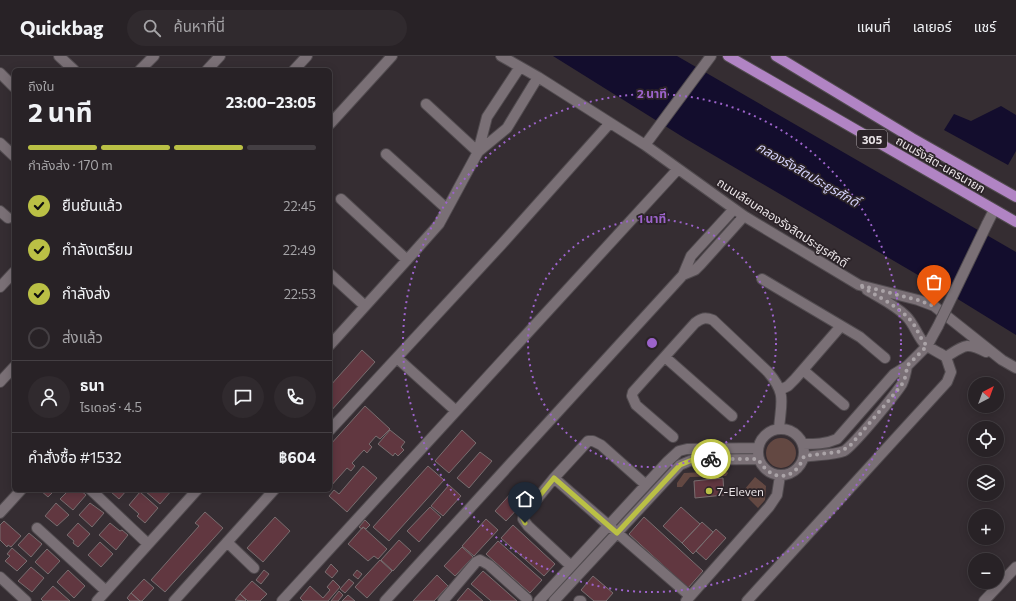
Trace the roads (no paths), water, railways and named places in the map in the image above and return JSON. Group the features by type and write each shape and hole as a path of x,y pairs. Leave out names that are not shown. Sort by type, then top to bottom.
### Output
{"main road":[{"name":"ถนนรังสิต-นครนายก","path":"728,56 1016,222"},
{"name":"ถนนรังสิต-นครนายก","path":"776,56 912,138 1016,197"}],"street":[{"path":"59,56 72,68"},
{"path":"142,68 154,56"},
{"path":"209,68 220,56"},
{"path":"296,68 307,56"},
{"path":"332,122 392,56"},
{"name":"ถนนเลียบคลองรังสิตประยูรศักดิ์","path":"500,56 538,77 646,145 744,216 859,285 918,300 934,306 1002,360 1016,368"},
{"path":"646,145 708,60"},
{"path":"332,343 439,224 478,152 487,117 520,67"},
{"path":"0,73 12,84"},
{"path":"478,152 507,128 538,77"},
{"path":"426,104 478,152"},
{"path":"332,428 501,245 610,123"},
{"path":"0,143 12,154"},
{"path":"386,154 447,209"},
{"path":"282,601 678,169"},
{"path":"341,199 408,260"},
{"path":"683,276 691,256 734,209"},
{"path":"803,444 831,442 837,439 894,374 907,366 927,346 994,210"},
{"path":"0,211 8,218"},
{"path":"385,601 683,276 695,270 744,216"},
{"path":"0,287 12,274"},
{"path":"332,276 365,306"},
{"path":"762,279 860,337 885,358"},
{"path":"748,601 947,382 950,372 946,357 927,346 912,322 905,315 859,285"},
{"path":"672,437 636,405 632,396 633,392 695,323 701,318 706,317 713,320 776,381 782,398 779,429"},
{"path":"780,390 788,386 841,326"},
{"path":"946,357 961,347 968,345 976,347 1002,360"},
{"path":"665,357 732,416"},
{"path":"397,358 456,411"},
{"path":"804,456 838,452 849,447 903,383 907,366"},
{"path":"0,382 12,369"},
{"path":"803,370 844,405"},
{"path":"779,429 786,429 794,432 803,444 804,456 801,464 796,471 789,475 780,476 771,474 763,468 758,459 758,448 763,437 773,430 779,429"},
{"path":"571,566 528,526 523,519 524,515 554,478 588,442 593,441 602,446 646,485"},
{"path":"539,601 608,525 679,451 693,448 758,448"},
{"path":"554,601 674,471 686,462 699,459 758,459"},
{"path":"554,478 617,533 688,599 769,507 777,495 780,476"},
{"path":"0,513 19,492"},
{"path":"93,492 148,544"},
{"path":"97,601 192,492"},
{"path":"174,601 272,492"},
{"path":"37,528 106,591"},
{"path":"227,542 254,568"},
{"path":"446,600 476,562 480,560 489,565 527,600"},
{"path":"984,601 1016,567"},
{"path":"0,577 26,601"}],"water":[{"name":"คลองรังสิตประยูรศักดิ์","path":"553,56 677,56 1016,252 1016,335 935,285 686,139"},
{"path":"1001,106 1016,115 1016,151 1008,165 944,130 954,114 971,121"}],"place":[{"name":"7-Eleven","path":"709,491"}]}
